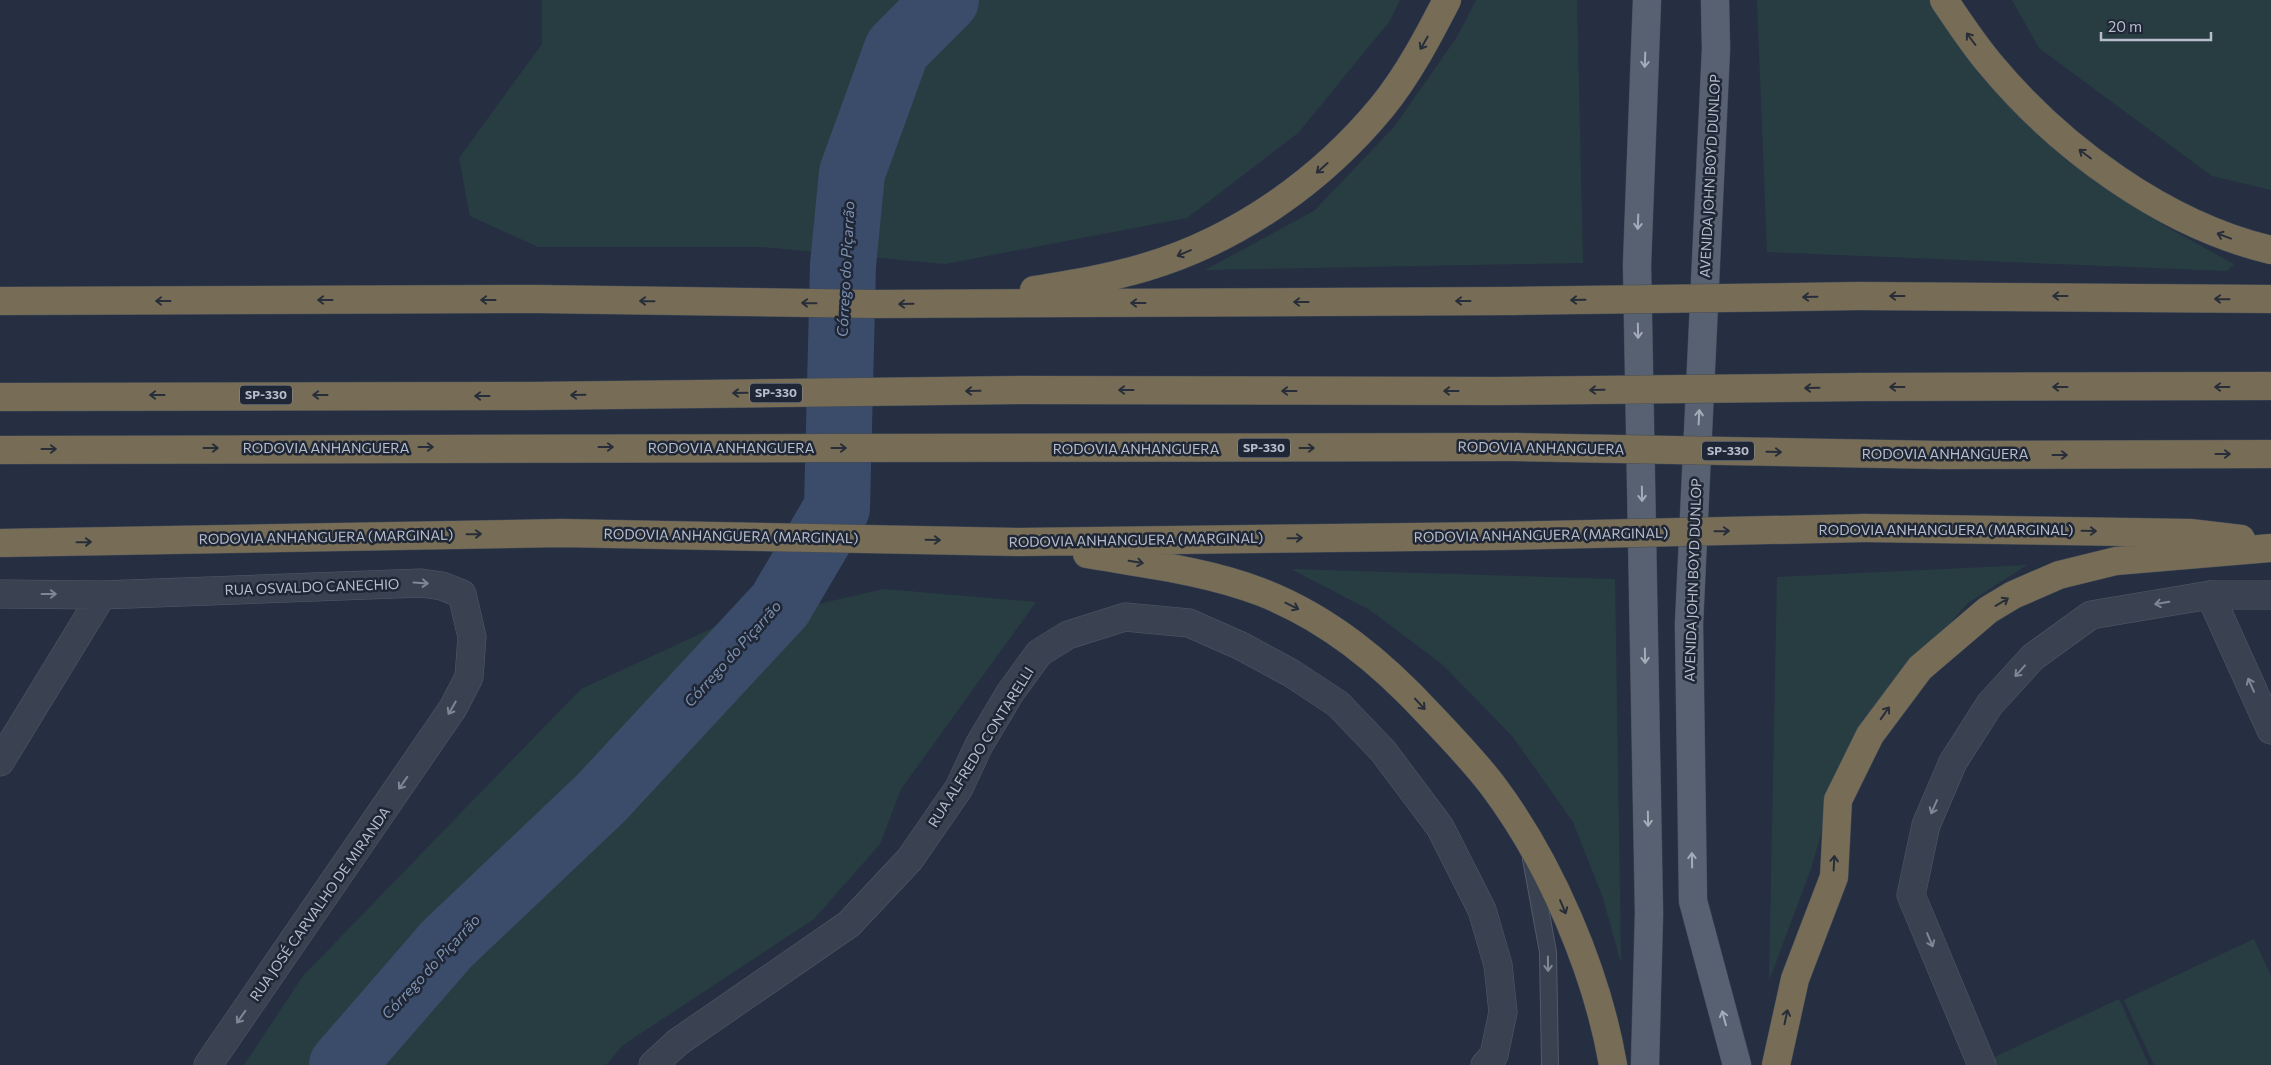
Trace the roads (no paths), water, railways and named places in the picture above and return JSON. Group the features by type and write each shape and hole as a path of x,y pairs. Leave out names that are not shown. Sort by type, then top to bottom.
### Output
{"highway":[{"path":"942,304 1065,285 1139,269 1213,240 1248,221 1308,181 1355,136 1381,107 1417,56 1447,0"},
{"path":"1944,0 1968,36 2012,89 2038,116 2087,156 2135,190 2197,224 2224,236 2271,250"},
{"path":"0,302 536,299 942,304 1512,301 1859,296 2271,298"},
{"name":"SP-330","path":"0,397 531,396 1022,390 1500,391 1861,387 2271,386"},
{"name":"RODOVIA ANHANGUERA","path":"0,450 523,447 1013,449 1515,447 1942,455 2271,454"},
{"name":"RODOVIA ANHANGUERA (MARGINAL)","path":"0,543 562,533 1019,542 1498,536 1865,528 2190,533 2271,544"},
{"path":"1019,542 1195,572 1263,593 1317,620 1374,659 1399,681 1456,742 1493,787 1522,831 1563,906 1603,1020 1613,1065"},
{"path":"1776,1065 1795,979 1834,877 1838,800 1870,735 1920,668 1988,610 2013,595 2059,575 2116,561 2271,548"}],"main road":[{"path":"1645,1065 1649,913 1637,265 1647,0"},
{"name":"AVENIDA JOHN BOYD DUNLOP","path":"1715,0 1716,59 1689,624 1693,901 1737,1065"}],"street":[{"name":"RUA OSVALDO CANECHIO","path":"0,594 102,595 421,582 442,586 462,594 472,637 469,677 453,708 431,742"},
{"path":"0,762 102,595"},
{"path":"2210,595 2271,730"},
{"path":"1982,1065 1911,895 1926,825 1953,762 1990,704 2033,657 2091,615 2210,595 2271,595"},
{"name":"RUA ALFREDO CONTARELLI","path":"653,1065 678,1042 850,924 910,859 959,788 979,745 1010,693 1039,653 1068,635 1125,617 1190,623 1241,646 1291,673 1338,704 1382,751 1440,827 1482,910 1498,965 1503,1012 1494,1055 1485,1065"},
{"name":"RUA JOSÉ CARVALHO DE MIRANDA","path":"208,1065 431,742"}],"lane":[{"path":"1522,831 1531,860 1548,952 1550,1065"}],"waterway":[{"name":"Córrego do Piçarrão","path":"342,1065 447,944 601,798 780,605 837,508 843,265 852,173 897,49 946,0"}]}
